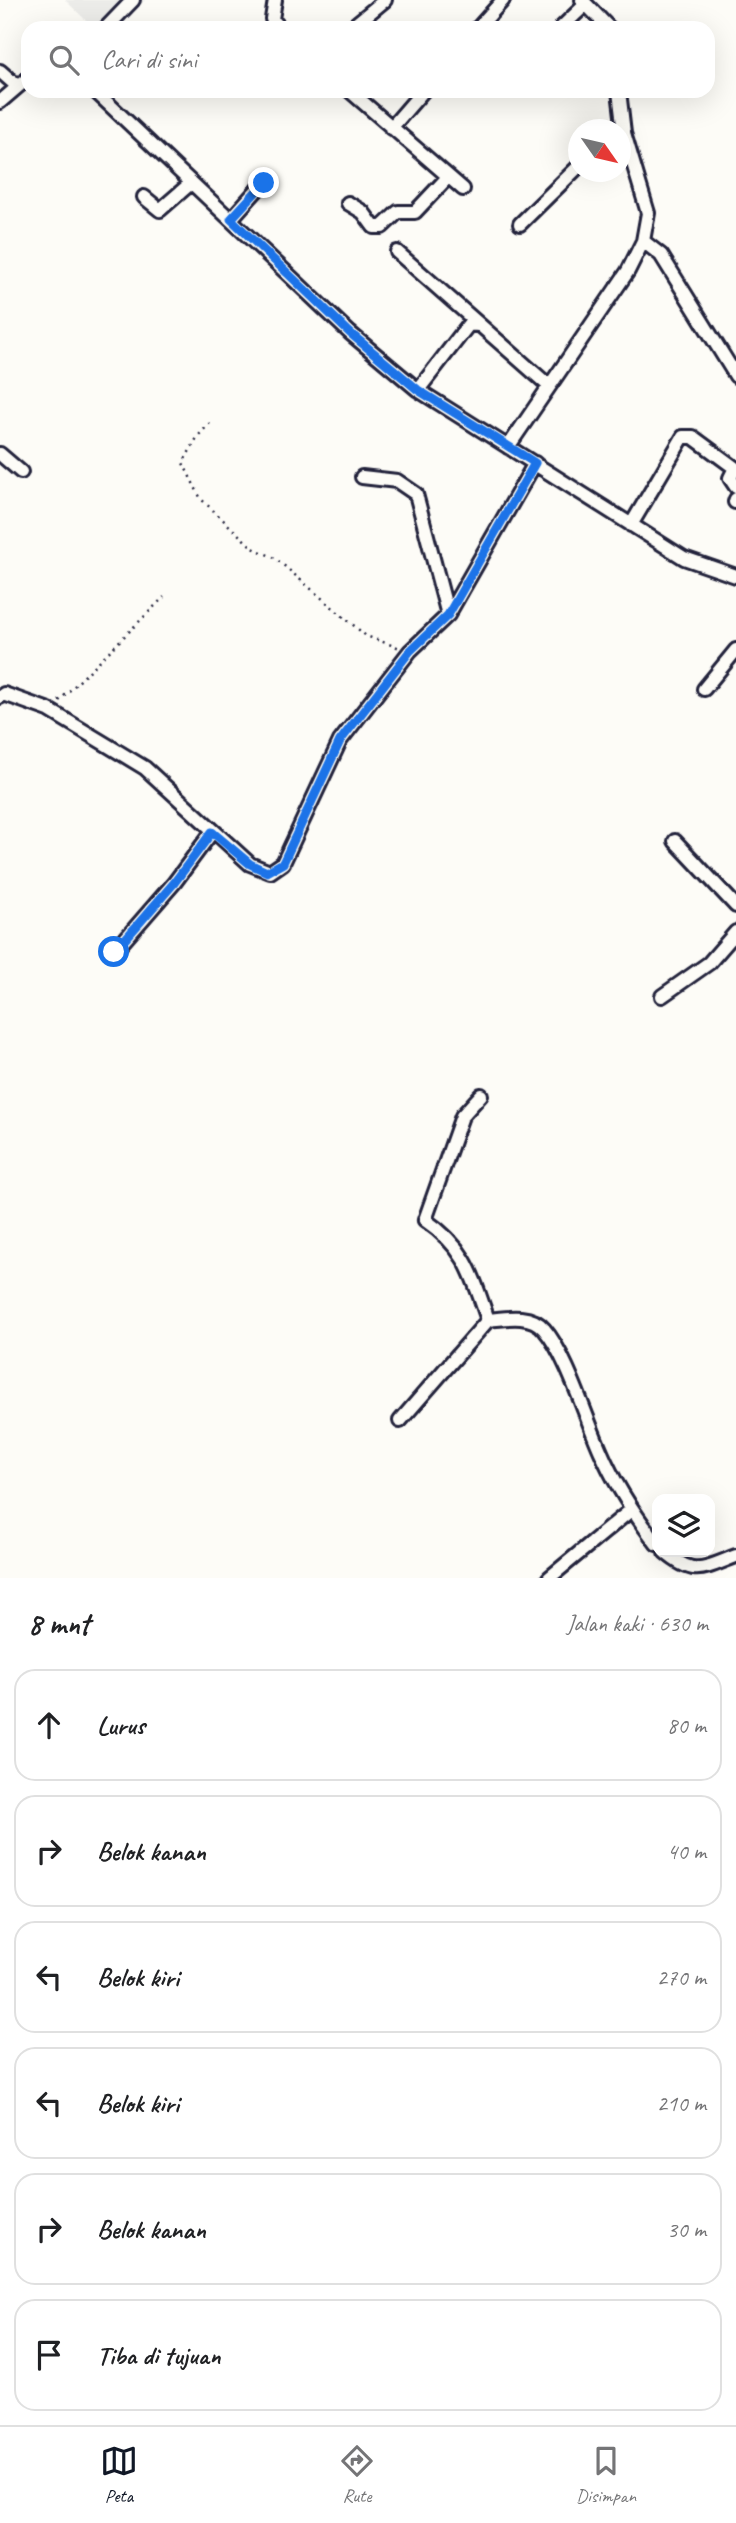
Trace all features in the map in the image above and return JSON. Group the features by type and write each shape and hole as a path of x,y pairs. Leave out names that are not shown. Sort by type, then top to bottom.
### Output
{"street":[{"path":"113,21 133,0"},
{"path":"274,21 275,0"},
{"path":"360,21 385,0"},
{"path":"484,21 503,0"},
{"path":"567,21 584,2 602,21"},
{"path":"0,71 17,86"},
{"path":"0,102 21,83"},
{"path":"102,98 350,333 418,390 684,558 736,576"},
{"path":"358,98 463,189"},
{"path":"391,128 417,98"},
{"path":"620,98 621,119"},
{"path":"508,447 628,271 643,242 648,213 631,158"},
{"path":"348,203 363,212 374,228 382,227 398,212 415,212 448,177"},
{"path":"520,224 568,178"},
{"path":"144,197 160,210 191,183"},
{"path":"231,219 264,183"},
{"path":"643,242 661,255 736,376"},
{"path":"397,253 548,385"},
{"path":"418,390 469,324 478,324"},
{"path":"631,525 683,437 693,437 735,468 730,478 736,487"},
{"path":"0,454 21,472"},
{"path":"0,697 4,694 49,710 145,768 212,832 250,864 267,872 283,863 340,741 410,651 448,615 535,463"},
{"path":"362,477 397,481 416,495 448,615"},
{"path":"704,689 736,650"},
{"path":"114,952 174,883 212,832"},
{"path":"675,841 736,906"},
{"path":"662,996 709,963 736,932"},
{"path":"481,1095 462,1116 425,1220 449,1237 468,1265 488,1320"},
{"path":"400,1421 488,1320 523,1317 543,1328 569,1374 602,1455 631,1510 652,1537"},
{"path":"548,1578 631,1510"},
{"path":"670,1557 684,1568 701,1570 736,1556"}],"path":[{"path":"210,424 198,436 183,463 201,499 253,548 275,558 366,636 410,651"},
{"path":"49,710 164,597"}],"shaded area":[{"path":"65,0 145,0 124,21 87,21"}],"route":[{"path":"114,952 174,883 212,832 250,864 267,872 283,863 340,741 410,651 448,615 535,463 418,390 350,333 231,219 264,183"}]}
